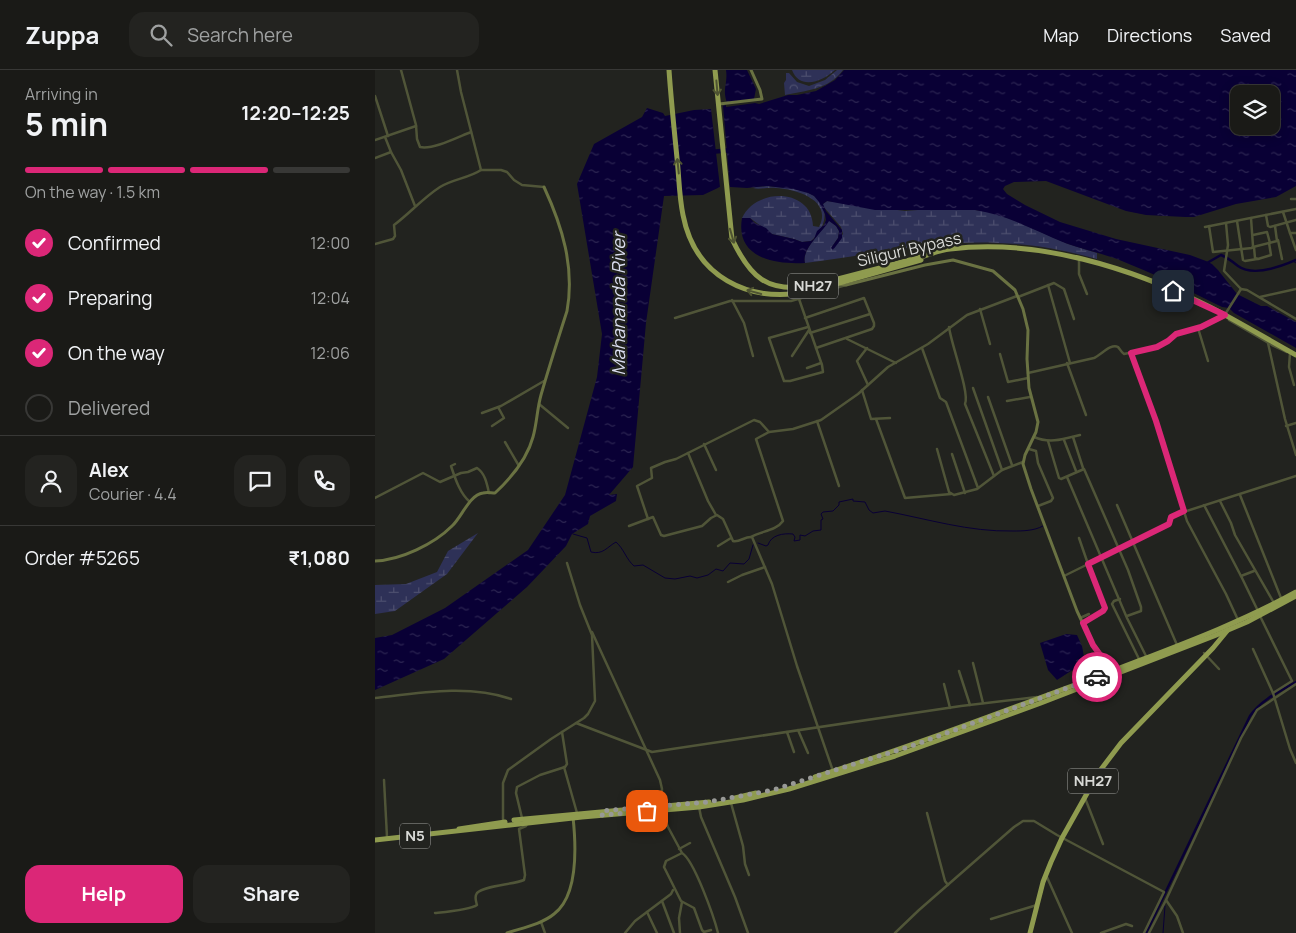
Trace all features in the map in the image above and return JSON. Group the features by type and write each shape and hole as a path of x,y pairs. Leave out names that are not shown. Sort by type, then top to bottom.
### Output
{"highway":[{"name":"NH27","path":"669,70 683,215 690,238 706,264 729,282 754,293 789,296 838,284 940,253 965,248"},
{"name":"NH27","path":"715,70 720,105"},
{"name":"Siliguri Bypass","path":"720,105 725,188 732,239 741,258 755,275 767,283 790,289 811,286 948,249 1014,247 1079,258 1143,279 1189,297 1293,354"},
{"name":"NH27","path":"1204,655 1228,627 1259,614 1296,592"},
{"name":"NH27","path":"1030,933 1046,874 1061,838 1109,758 1228,627 1296,596"},
{"name":"N5","path":"663,808 699,807 731,802 789,789 872,764 1228,627"},
{"name":"N5","path":"455,831 467,827 503,822 663,808 738,797 779,788 917,744 1222,633"},
{"path":"1206,639 1210,647"},
{"name":"N5","path":"375,840 455,831 511,822"}],"main road":[{"path":"720,105 762,99 751,70"},
{"path":"375,561 396,557 431,543 453,526 470,502 480,494 495,494 512,476 532,442 539,404 567,311 569,294 566,245 558,219 544,187"},
{"path":"838,284 846,285 934,262 953,260 993,271 1011,286 1017,296 1028,330 1027,375 1030,397 1038,422 1034,437 1023,462 1029,483 1080,618 1093,645 1111,673"},
{"path":"507,933 551,916 559,910 565,900 571,884 576,853 574,815"}],"street":[{"path":"401,70 420,147 441,144 471,132"},
{"path":"457,70 481,170"},
{"path":"375,96 391,152 401,170 415,206"},
{"path":"375,140 416,126"},
{"path":"375,158 391,152"},
{"path":"375,244 393,239 395,236 394,225 405,218 415,206 442,186 481,170 501,170 521,185 544,187"},
{"path":"1291,199 1296,199"},
{"path":"1205,227 1296,209"},
{"path":"1283,212 1296,250"},
{"path":"1237,221 1243,261 1257,259 1271,256 1267,232 1269,227 1266,215"},
{"path":"1251,218 1253,247 1257,259"},
{"path":"1269,227 1296,220"},
{"path":"1226,223 1227,251 1225,272 1240,290"},
{"path":"1209,226 1213,251 1253,247 1277,240"},
{"path":"1275,226 1282,259"},
{"path":"1253,235 1267,232"},
{"path":"1290,233 1296,233"},
{"path":"1079,258 1079,274 1087,294"},
{"path":"688,453 707,498 716,515 723,519 731,538 735,542 751,537 780,525 783,521 755,440 757,438 769,432 793,429 817,421 841,407 896,363 922,348 949,327 979,309 1054,283 1062,287 1074,319"},
{"path":"675,318 732,300 782,302 846,285"},
{"path":"1048,285 1068,363 1086,415"},
{"path":"1258,298 1296,289"},
{"path":"999,354 1008,382 1068,363 1100,356 1114,346 1117,346 1123,354 1157,347 1176,334 1198,328 1224,315 1240,290"},
{"path":"1240,290 1247,290 1296,319"},
{"path":"805,318 863,298 874,324 873,328 816,348"},
{"path":"799,299 809,330 823,370 820,374 786,382 782,379 769,338 809,330 870,314"},
{"path":"732,300 744,324 753,356"},
{"path":"979,309 990,344"},
{"path":"1224,315 1268,343 1293,354 1289,367 1294,385"},
{"path":"949,327 967,399 965,404 994,476"},
{"path":"1198,328 1208,361"},
{"path":"792,356 809,330"},
{"path":"846,338 896,363"},
{"path":"1268,343 1287,426 1296,455"},
{"path":"867,348 857,361 868,385"},
{"path":"922,348 940,399 946,402 978,488"},
{"path":"1131,353 1156,421 1187,521 1226,594 1238,622"},
{"path":"807,368 821,363"},
{"path":"482,413 498,407 546,380"},
{"path":"973,388 1002,470"},
{"path":"862,390 871,419 890,418"},
{"path":"988,397 1012,465"},
{"path":"1007,401 1030,397"},
{"path":"539,404 569,428"},
{"path":"492,426 504,418 498,407"},
{"path":"876,419 905,498 960,495 978,488 1002,470 1023,462"},
{"path":"649,519 637,485 652,478 651,468 688,453 754,420 760,422 769,432"},
{"path":"817,421 839,486"},
{"path":"1287,426 1296,423"},
{"path":"1034,437 1048,441 1064,440 1080,435"},
{"path":"1073,437 1083,468 1119,548 1141,607 1141,610 1127,616"},
{"path":"1064,440 1076,471"},
{"path":"1048,441 1059,478 1067,477 1083,468"},
{"path":"505,442 519,466"},
{"path":"704,444 716,470"},
{"path":"937,449 946,483 951,494"},
{"path":"1029,449 1036,451 1041,473 1053,498 1051,501 1038,506"},
{"path":"952,454 965,493"},
{"path":"455,464 451,466 463,496 470,502"},
{"path":"375,498 422,474 426,474 438,482 478,468 486,481 489,493"},
{"path":"1064,576 1169,524 1171,517 1184,511 1296,476"},
{"path":"1067,477 1147,658"},
{"path":"1240,495 1281,600"},
{"path":"1220,501 1235,535 1274,604"},
{"path":"1117,505 1178,646"},
{"path":"1149,933 1248,724 1257,710 1292,681 1204,505"},
{"path":"629,526 654,518 661,534 664,536 699,527 716,515"},
{"path":"751,537 765,567 833,771"},
{"path":"718,546 731,538"},
{"path":"1079,538 1105,609 1083,623"},
{"path":"503,822 503,783 508,770 588,714 595,699 593,642 590,628 580,605 567,563"},
{"path":"728,582 765,567"},
{"path":"1241,576 1255,571"},
{"path":"1120,599 1113,602 1113,604 1140,660"},
{"path":"1080,618 1089,614"},
{"path":"590,628 597,638 662,786 665,820 679,849 689,859 710,908 718,933"},
{"path":"1253,649 1273,695 1296,761"},
{"path":"1204,655 1219,669"},
{"path":"973,663 983,703"},
{"path":"959,671 970,705"},
{"path":"944,684 950,708"},
{"path":"1273,695 1296,684"},
{"path":"375,698 470,690 511,699"},
{"path":"576,723 647,751 657,752 983,703 1044,697"},
{"path":"798,730 808,753"},
{"path":"435,913 472,908 477,905 475,898 478,893 494,886 509,885 524,880 519,829 526,826 516,793 517,787 567,764 562,732"},
{"path":"787,732 794,752"},
{"path":"564,767 574,815"},
{"path":"384,780 386,839"},
{"path":"1084,797 1103,844"},
{"path":"731,802 749,875"},
{"path":"699,807 701,817 748,933"},
{"path":"927,813 945,881 948,885"},
{"path":"895,933 1021,822 1034,821 1061,838 1164,892 1144,933"},
{"path":"679,849 690,844"},
{"path":"682,853 666,861 664,864 682,902 694,908 702,931 711,930"},
{"path":"1046,874 1072,933"},
{"path":"625,933 633,923 661,902 674,888"},
{"path":"1166,900 1177,916 1183,933"},
{"path":"661,902 674,933"},
{"path":"680,933 679,918 682,902"},
{"path":"991,919 1037,905"},
{"path":"1157,909 1161,911"},
{"path":"647,912 657,933"},
{"path":"540,921 545,933"},
{"path":"1101,933 1126,924 1132,926"}],"green space":[{"path":"792,70 835,70 824,78 806,82 800,80"},
{"path":"837,70 843,70 838,76 824,85 785,95 784,83 786,73 789,73 797,82 809,86 825,80"},
{"path":"767,186 802,190 819,200 824,212 823,225 811,241 802,242 772,234 750,218 742,218 749,208 759,201 770,197 782,196 803,204 810,213 813,226 819,227 822,218 821,210 817,203 793,191 753,188"},
{"path":"827,201 905,211 931,209 990,212 1014,220 1068,244 1097,253 1097,259 1036,246 975,243 926,246 805,263 806,252 829,220 839,231 838,238 831,248 843,234 841,227 823,206"},
{"path":"478,533 447,574 395,611 375,614 375,585 406,584 437,572 448,551"}],"water":[{"path":"726,70 747,70 756,89 754,99 727,103 725,93"},
{"path":"844,70 1296,70 1296,186 1276,197 1236,204 1194,217 1185,217 1146,215 1126,211 1046,181 1014,182 1003,189 1007,194 1025,205 1060,222 1116,239 1190,255 1212,264 1237,294 1261,306 1267,306 1296,322 1296,348 1234,313 1229,308 1222,307 1143,270 1117,259 1065,243 1010,219 987,212 975,210 875,210 827,201 823,204 826,211 842,230 842,238 833,250 831,248 838,238 839,231 829,221 806,252 805,263 782,262 760,256 751,250 745,242 741,232 742,218 750,218 772,234 802,242 814,239 817,231 824,225 826,220 825,214 819,202 808,193 767,186 730,187 723,106 759,104 788,95 816,91 835,80"},
{"path":"647,108 663,113 665,116 694,110 711,109 720,187 703,195 664,196 646,323 633,467 609,495 617,494 616,501 590,516 588,524 572,534 566,546 527,587 444,659 375,690 375,638 392,635 445,608 528,550 565,495 597,377 602,334 577,184 594,144 642,117"},
{"path":"1066,634 1077,635 1082,646 1085,662 1057,680 1048,670 1040,643"}],"waterway":[{"name":"Mahananda River","path":"710,152 732,150"},
{"path":"1207,263 1221,255 1244,269 1259,271 1275,268 1296,260"},
{"path":"758,543 766,546 778,535 785,534 793,534 795,537 794,541 800,540 800,535 805,536 813,531 821,530 821,520 823,519 821,514 823,512 833,511 839,505 839,502 853,499 853,501 865,502 873,513 885,511 965,527 997,531 1017,531 1032,530 1043,526"},
{"path":"573,534 587,538 591,552 595,553 616,542 634,566 643,565 665,578 675,579 690,576 697,578 708,575 716,569 723,571 730,563 744,564 749,559 753,545"},
{"path":"1146,933 1250,716 1254,710 1277,692 1296,682"},
{"path":"1163,933 1165,906"}],"way so far":[{"path":"647,811 602,815 602,811 708,802 773,790 917,744 1097,677"}],"route":[{"path":"1097,677 1108,672 1106,663 1093,645 1083,623 1105,608 1088,564 1169,524 1170,517 1185,509 1131,353 1157,347 1176,334 1201,327 1225,315 1173,291"}]}
